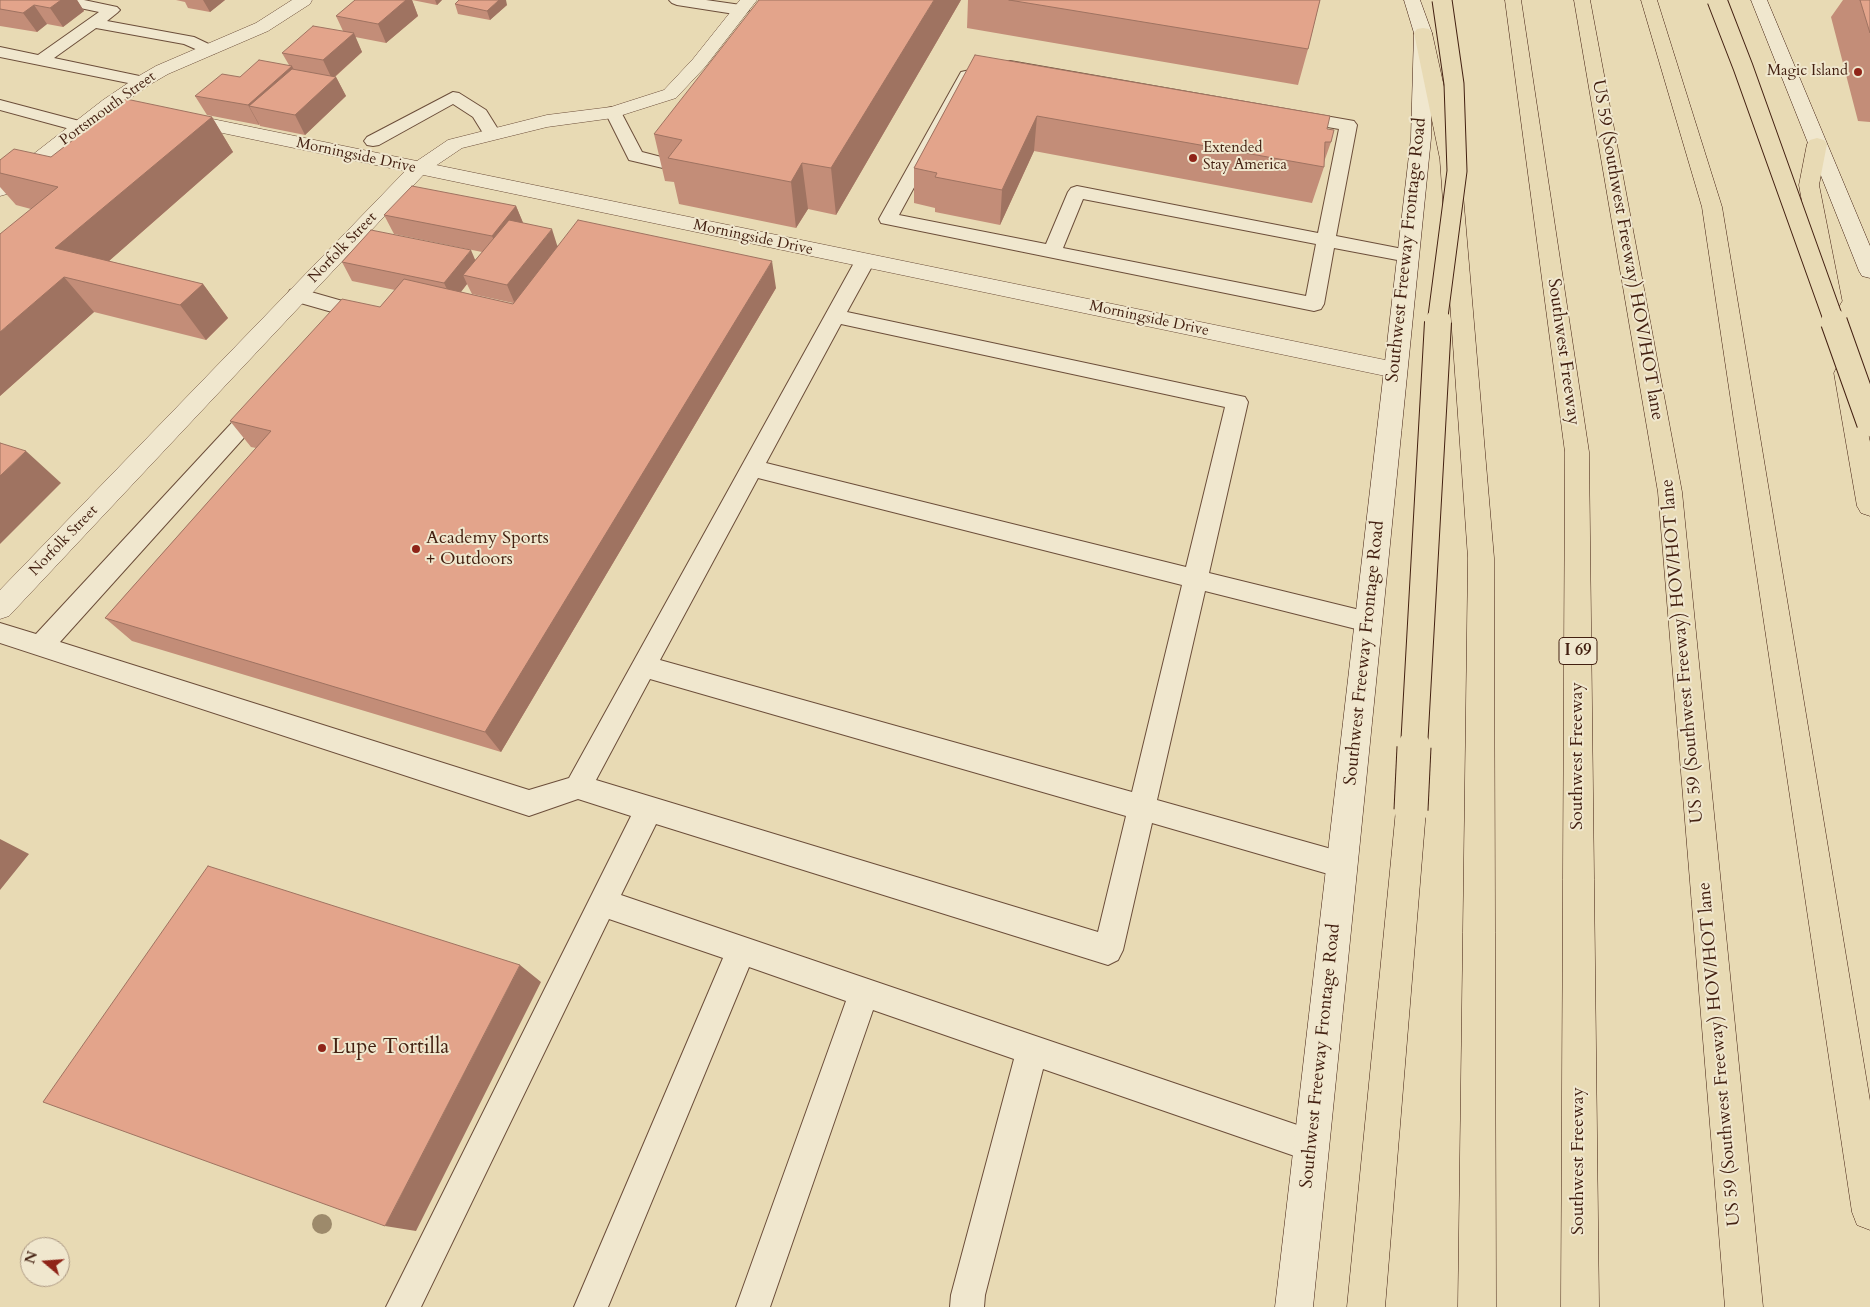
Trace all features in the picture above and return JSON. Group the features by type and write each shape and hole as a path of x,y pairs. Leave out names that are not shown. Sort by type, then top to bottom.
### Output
{"highway":[{"path":"1366,1307 1411,810 1438,314 1457,171 1454,84 1442,0"},
{"name":"Southwest Freeway","path":"1513,0 1577,452 1580,1307"},
{"name":"US 59 (Southwest Freeway) HOV/HOT lane","path":"1582,0 1670,492 1744,1307"},
{"path":"1649,0 1712,207 1870,1212"},
{"path":"1717,0 1743,67 1870,423"},
{"path":"1423,33 1450,160 1481,558 1477,1307"},
{"path":"1817,144 1809,185 1870,506"}],"street":[{"name":"Portsmouth Street","path":"0,190 110,104 143,81 162,70 262,27 304,0"},
{"name":"Southwest Freeway Frontage Road","path":"1294,1307 1421,138 1423,33 1412,0"},
{"path":"1759,0 1870,271"},
{"name":"Norfolk Street","path":"0,608 418,169 455,144 547,121 613,112 670,94 699,63 745,5"},
{"name":"Morningside Drive","path":"110,104 1395,370"}],"lane":[{"path":"41,60 112,10 71,2 74,0"},
{"path":"676,0 745,5"},
{"path":"94,23 188,40 209,50"},
{"path":"0,52 143,81"},
{"path":"1010,66 1348,125 1326,240 1314,304 888,219 968,75 1010,66"},
{"path":"373,141 453,97 480,114 492,134"},
{"path":"0,105 81,127"},
{"path":"613,112 635,156 667,164"},
{"path":"0,168 22,173"},
{"path":"1052,252 1077,192 1408,256"},
{"path":"578,787 865,261"},
{"path":"297,295 341,317 389,321"},
{"path":"0,633 528,803 578,787 1108,950 1237,402 835,316"},
{"path":"40,646 274,390"},
{"path":"751,468 1368,622"},
{"path":"644,666 1342,866"},
{"path":"403,1307 649,809"},
{"path":"603,903 1312,1146"},
{"path":"591,1307 741,951"},
{"path":"753,1307 864,992"},
{"path":"967,1307 968,1295 1032,1050"}],"building":[{"path":"0,0 61,0 50,8 34,5 23,13 0,9"},
{"path":"355,0 406,0 378,24 336,16"},
{"path":"459,0 499,0 487,11 455,4"},
{"path":"759,0 934,0 831,168 802,163 791,182 668,158 682,140 654,134"},
{"path":"1009,0 1320,0 1308,49"},
{"path":"1860,0 1870,0 1870,33"},
{"path":"313,26 354,33 323,60 282,53"},
{"path":"975,55 1330,116 1327,129 1334,130 1331,142 1325,142 1324,167 1037,116 1002,190 935,177 937,173 914,168"},
{"path":"259,60 292,66 248,105 195,96 222,74 240,77"},
{"path":"292,69 336,77 295,115 249,106"},
{"path":"126,99 212,117 55,248 203,284 180,305 64,277 0,332 0,234 58,187 0,173 0,160 14,149 51,157"},
{"path":"412,186 516,206 492,236 384,215"},
{"path":"509,220 552,229 507,285 463,275"},
{"name":"Academy Sports + Outdoors","path":"578,220 772,261 485,732 105,618 271,431 230,421 342,299 380,307 404,279 513,304"},
{"path":"371,230 471,250 444,283 342,262"},
{"path":"0,443 26,451 0,476"},
{"name":"Lupe Tortilla","path":"208,866 520,965 385,1226 43,1102"}],"place":[{"name":"Magic Island","path":"1858,72"},
{"name":"Extended Stay America","path":"1193,158"},
{"name":"Academy Sports + Outdoors","path":"416,549"},
{"name":"Lupe Tortilla","path":"322,1048"}]}
